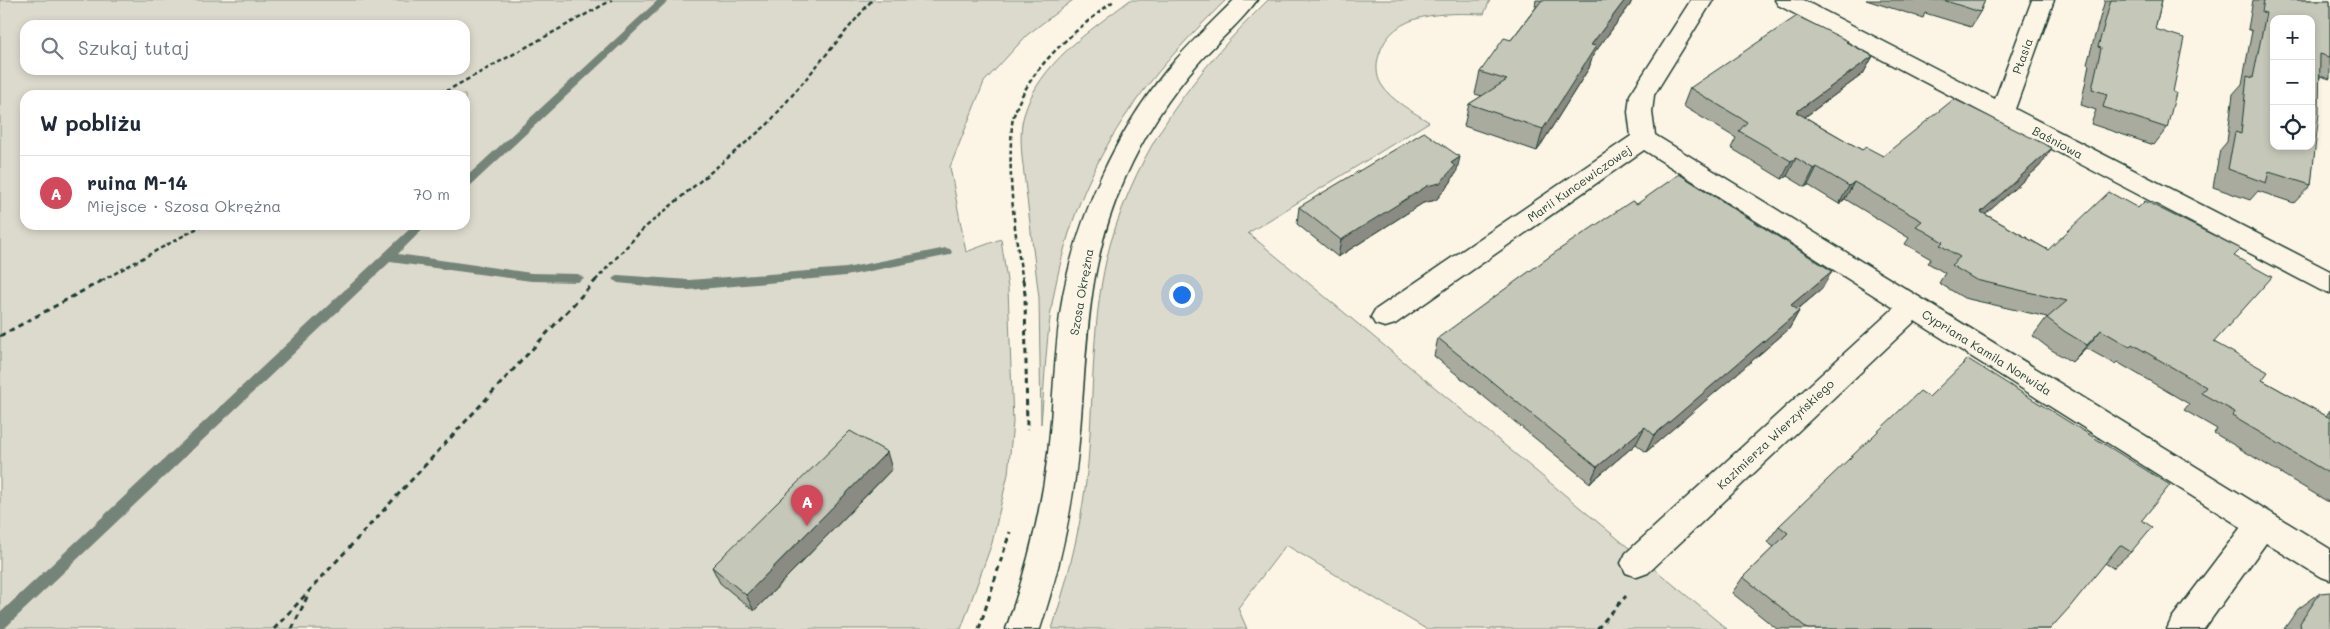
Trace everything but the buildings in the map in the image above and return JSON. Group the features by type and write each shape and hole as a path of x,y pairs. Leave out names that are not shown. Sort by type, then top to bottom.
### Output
{"street":[{"name":"Szosa Okrężna","path":"1022,629 1038,582 1056,497 1063,455 1077,296 1098,214 1112,178 1151,108 1179,71 1246,0"},
{"name":"Marii Kuncewiczowej","path":"1385,317 1644,139 1639,104 1642,95 1702,0"},
{"name":"Baśniowa","path":"1786,0 2330,283"},
{"name":"Ptasia","path":"2002,113 2043,0"},
{"name":"Cypriana Kamila Norwida","path":"1644,139 2330,566"},
{"name":"Kazimierza Wierzyńskiego","path":"1637,563 1913,306"},
{"path":"2184,629 2262,524"}],"path":[{"path":"448,90 612,0"},
{"path":"274,629 642,230 768,124 872,0"},
{"path":"1027,432 1024,294 1015,232 1010,166 1013,116 1028,84 1067,36 1115,0"},
{"path":"0,336 194,230"},
{"path":"980,629 1012,525"},
{"path":"292,629 309,592"}],"shaded area":[{"path":"0,0 1073,0 1027,35 984,82 950,167 966,252 1001,239 1008,288 1013,422 1008,474 992,543 961,629 0,629"},
{"path":"1130,0 1226,0 1165,64 1139,96 1116,130 1097,165 1080,203 1066,244 1052,305 1041,424 1039,298 1022,157 1021,136 1024,115 1031,96 1041,79 1054,64 1083,36"},
{"path":"1268,0 1490,0 1484,14 1422,17 1396,29 1386,40 1377,62 1379,81 1385,90 1397,101 1429,122 1248,233 1727,629 1426,629 1286,545 1238,608 1247,629 1052,629 1070,568 1083,505 1088,463 1099,298 1110,245 1122,209 1153,143 1172,112 1241,27"}],"waterway":[{"path":"470,179 664,0"},
{"path":"387,257 416,230"},
{"path":"618,279 689,285 846,272 946,252"},
{"path":"0,623 387,257"},
{"path":"387,257 531,277 578,278"}],"place":[{"name":"ruina M-14","path":"807,526"}]}
